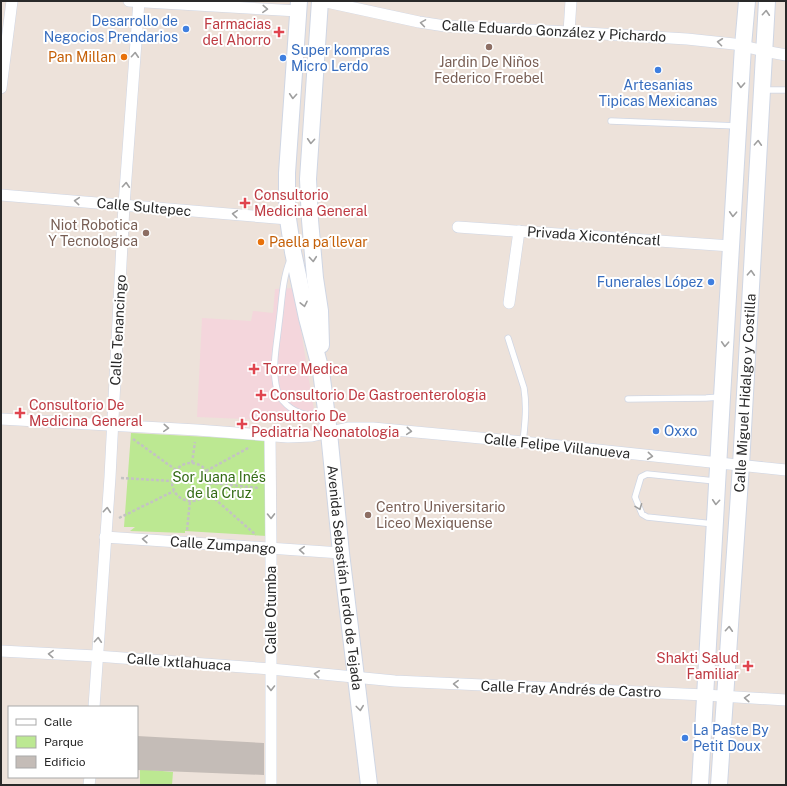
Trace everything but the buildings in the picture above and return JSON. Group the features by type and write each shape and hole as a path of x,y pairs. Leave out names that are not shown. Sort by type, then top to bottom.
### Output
{"main road":[{"name":"Avenida Sebastián Lerdo de Tejada","path":"321,1 308,179 308,202 315,278 320,311 321,371 369,785"},
{"name":"Calle Miguel Hidalgo y Costilla","path":"700,785 738,126 747,1"},
{"name":"Calle Miguel Hidalgo y Costilla","path":"719,785 741,465 767,1"},
{"name":"Avenida Sebastián Lerdo de Tejada","path":"299,6 287,173 288,219 293,252 307,318 321,371"}],"street":[{"path":"1,88 12,1"},
{"path":"135,1 299,6"},
{"name":"Calle Tenancingo","path":"94,706 96,656 110,478 135,1"},
{"name":"Calle Eduardo González y Pichardo","path":"321,1 439,25 687,39 734,44 786,55"},
{"path":"569,32 571,1"},
{"name":"Calle Sultepec","path":"1,195 288,219"},
{"name":"Privada Xiconténcatl","path":"458,227 731,246"},
{"path":"509,303 519,231"},
{"name":"Calle Felipe Villanueva","path":"1,419 197,430 288,437 312,436 328,426 373,428 523,442 718,464 786,470"},
{"name":"Calle Otumba","path":"270,435 272,548 271,785"},
{"name":"Calle Zumpango","path":"105,537 341,553"},
{"name":"Calle Ixtlahuaca","path":"1,651 96,656 356,677"},
{"name":"Calle Fray Andrés de Castro","path":"356,677 433,683 786,700"}],"lane":[{"path":"761,90 786,90"},
{"path":"611,121 738,126"},
{"path":"293,252 286,271 284,284 275,357 274,374 276,386 278,394 290,408 299,414 328,426"},
{"path":"508,338 524,388 526,420 523,442"},
{"path":"628,399 722,397"},
{"path":"715,524 647,517 642,514 635,497 641,477 647,474 717,481"}],"path":[{"path":"192,463 197,430"},
{"path":"206,471 270,435"},
{"path":"132,439 176,470"},
{"path":"192,463 203,467 208,473 210,483 207,492 200,499 190,501 179,497 174,491 172,477 176,470 181,466 192,463"},
{"path":"110,478 172,481"},
{"path":"210,483 271,489"},
{"path":"106,525 174,491"},
{"path":"207,492 272,548"},
{"path":"186,542 190,501"}],"shaded area":[{"name":"Torre Medica","path":"294,288 316,422 197,417 202,318 251,321 253,311 273,313 275,289"}],"green space":[{"name":"Sor Juana Inés de la Cruz","path":"131,433 267,440 267,536 185,531 185,533 130,531 135,527 124,527"},
{"path":"140,769 173,772 172,785 140,785"}],"place":[{"name":"Desarrollo de Negocios Prendarios","path":"186,29"},
{"name":"Farmacias del Ahorro","path":"279,32"},
{"name":"Jardin De Niños Federico Froebel","path":"489,47"},
{"name":"Pan Millan","path":"124,57"},
{"name":"Super kompras Micro Lerdo","path":"283,58"},
{"name":"Artesanias Tipicas Mexicanas","path":"658,70"},
{"name":"Consultorio Medicina General","path":"245,203"},
{"name":"Niot Robotica Y Tecnologica","path":"146,233"},
{"name":"Paella pa´llevar","path":"261,242"},
{"name":"Funerales López","path":"711,282"},
{"name":"Torre Medica","path":"254,369"},
{"name":"Consultorio De Gastroenterologia","path":"261,395"},
{"name":"Consultorio De Medicina General","path":"20,413"},
{"name":"Consultorio De Pediatria Neonatologia","path":"242,424"},
{"name":"Oxxo","path":"656,431"},
{"name":"Centro Universitario Liceo Mexiquense","path":"368,515"},
{"name":"Shakti Salud Familiar","path":"748,666"},
{"name":"La Paste By Petit Doux","path":"685,738"}]}
